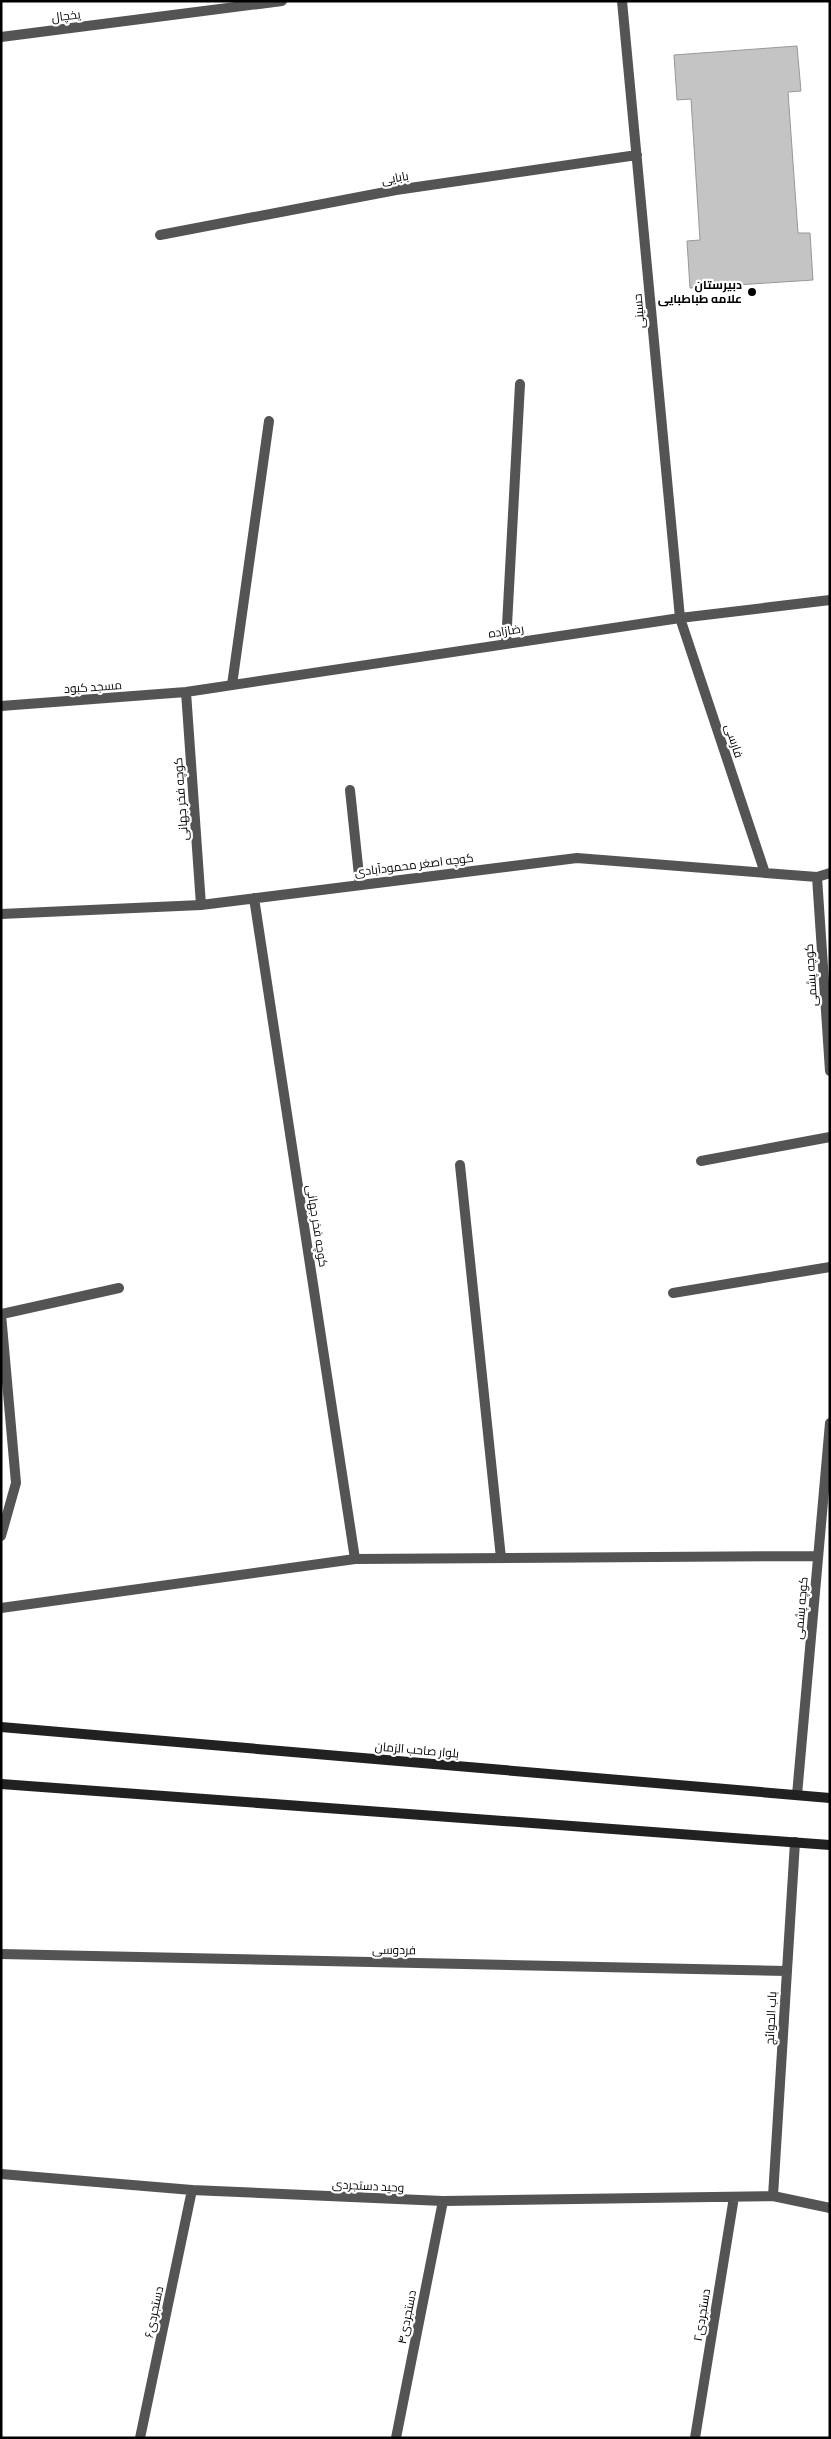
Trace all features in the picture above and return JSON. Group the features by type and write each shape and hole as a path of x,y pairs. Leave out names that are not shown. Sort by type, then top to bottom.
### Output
{"main road":[{"name":"بلوار صاحب الزمان","path":"1,1727 830,1798"},
{"path":"1,1784 830,1845"}],"street":[{"name":"یخچال","path":"1,37 282,1"},
{"name":"حسینی","path":"622,1 680,618"},
{"name":"بابایی","path":"160,236 396,190 637,155"},
{"path":"506,644 520,384"},
{"path":"232,685 269,421"},
{"name":"رضازاده","path":"186,692 680,618 830,600"},
{"name":"فارسی","path":"680,618 765,873"},
{"name":"مسجد کبود","path":"1,706 186,692"},
{"name":"کوچه فخر جهانی","path":"186,692 201,904"},
{"path":"350,790 360,884"},
{"name":"کوچه اصغر محمودآبادی","path":"1,914 201,904 577,858 817,877 830,873"},
{"name":"کوچه پشمی","path":"817,877 830,1071"},
{"name":"کوچه فخر جهانی","path":"254,898 355,1559"},
{"path":"701,1161 830,1136"},
{"path":"460,1165 501,1558"},
{"path":"673,1293 830,1267"},
{"path":"1,1536 16,1482 2,1314 119,1288"},
{"name":"کوچه پشمی","path":"797,1795 818,1556 827,1490 830,1423"},
{"path":"1,1608 355,1559 818,1556"},
{"name":"باب الحوائج","path":"773,2196 795,1842"},
{"name":"فردوسی","path":"1,1954 787,1971"},
{"name":"وحید دستجردی","path":"1,2174 192,2190 443,2202 773,2196"},
{"name":"دستجردی۶","path":"140,2438 192,2190"},
{"path":"773,2196 830,2208"},
{"name":"دستجردی۲","path":"695,2438 734,2197"},
{"name":"دستجردی۴","path":"396,2438 443,2202"}],"building":[{"path":"797,46 801,91 788,92 798,233 810,233 813,280 690,288 687,241 700,240 691,99 677,100 674,55"}],"place":[{"name":"دبیرستان علامه طباطبایی","path":"752,292"}]}
